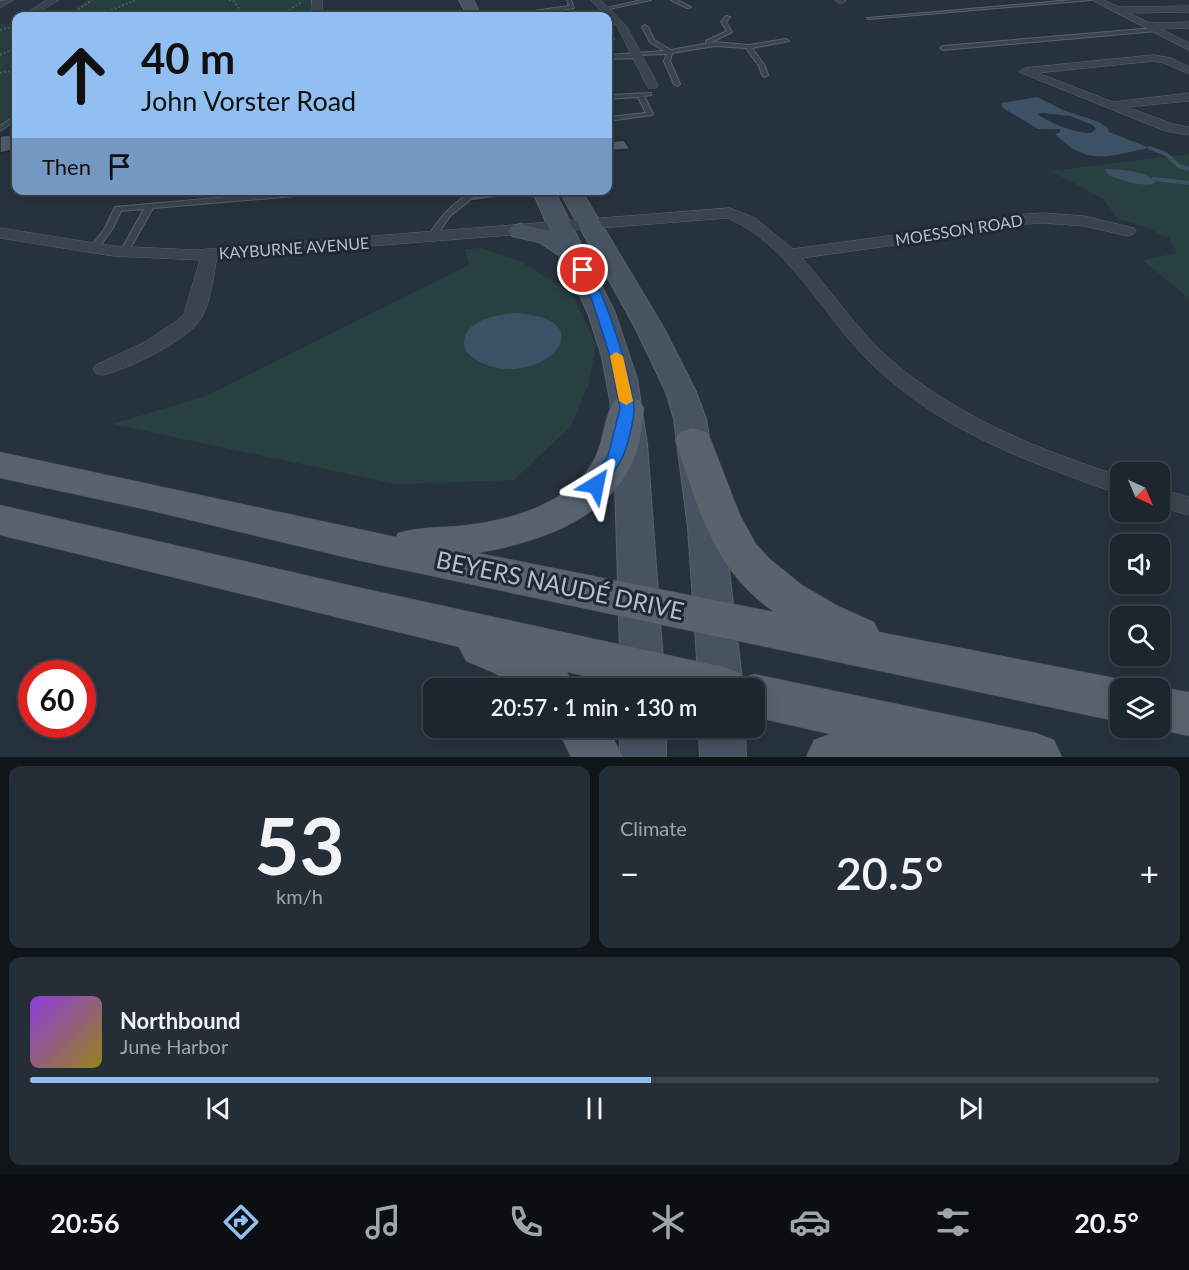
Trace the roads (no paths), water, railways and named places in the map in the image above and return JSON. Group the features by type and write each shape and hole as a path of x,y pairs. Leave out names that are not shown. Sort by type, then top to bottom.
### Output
{"main road":[{"path":"545,195 559,228 598,300 616,356 627,408 643,678"},
{"path":"573,195 589,225 620,265 642,304 681,392 693,440 706,528 720,678"},
{"path":"520,231 553,240 575,255"},
{"path":"361,546 434,544 486,539 548,519 571,506 596,485 616,457 627,408"},
{"path":"693,440 732,540 754,569 770,583 830,623 888,646 964,670"},
{"name":"BEYERS NAUDÉ DRIVE","path":"0,465 148,496 361,546 1110,699"},
{"path":"0,520 357,605 635,678"},
{"path":"357,605 504,655 541,678"},
{"path":"765,697 1036,757"},
{"path":"1170,711 1189,714"},
{"path":"587,738 597,757"},
{"path":"643,738 643,757"},
{"path":"722,738 723,757"},
{"path":"832,757 855,747 890,744 978,743"}],"street":[{"path":"0,5 8,0"},
{"path":"34,12 54,0"},
{"path":"596,0 607,12"},
{"path":"1097,0 1189,47"},
{"path":"1116,10 1189,9"},
{"path":"612,17 622,27 650,90"},
{"path":"1152,28 1189,25"},
{"path":"612,28 622,27"},
{"path":"1189,71 1167,60 1154,57 1029,69 1025,72 1170,128 1189,131"},
{"path":"1112,105 1189,97"},
{"name":"KAYBURNE AVENUE","path":"0,233 124,252 167,255 210,254 730,213 745,219 790,255 873,353 902,379 936,404 1001,440 1055,464 1110,482"},
{"name":"MOESSON ROAD","path":"790,255 952,232 1012,220 1043,218 1084,221 1128,231"},
{"path":"103,369 187,324 193,316 210,254"},
{"path":"1170,501 1189,506"}],"lane":[{"path":"536,12 572,8 569,0"},
{"path":"604,9 649,0"},
{"path":"673,0 689,7"},
{"path":"869,18 1089,0"},
{"path":"703,45 730,31 723,22 728,17"},
{"path":"645,27 652,41 670,52"},
{"path":"943,48 1152,28"},
{"path":"612,55 670,52 703,45 726,44 748,47 786,41"},
{"path":"748,47 762,66 765,75"},
{"path":"670,52 668,64 677,84"},
{"path":"612,97 640,95 650,90"},
{"path":"612,118 650,114 640,95"},
{"path":"228,200 234,195"},
{"path":"94,248 109,228 118,208 284,195"},
{"path":"431,238 445,216 461,201 470,197"},
{"path":"124,252 150,206"}],"water":[{"path":"1037,97 1063,110 1099,122 1108,128 1109,132 1150,148 1111,156 1078,152 1055,134 1060,132 1060,129 1038,129 1003,108 1001,103","holes":["1038,114 1070,116 1093,125 1096,129 1091,133 1071,130"]},
{"path":"1105,169 1140,173 1156,183 1144,185 1132,183 1108,175"},
{"path":"515,313 543,318 558,327 562,339 556,350 543,361 525,367 504,369 482,363 468,353 464,344 469,329 491,317"}],"waterway":[{"path":"1150,148 1166,154 1179,166 1189,169"},
{"path":"1154,179 1189,183"}]}
